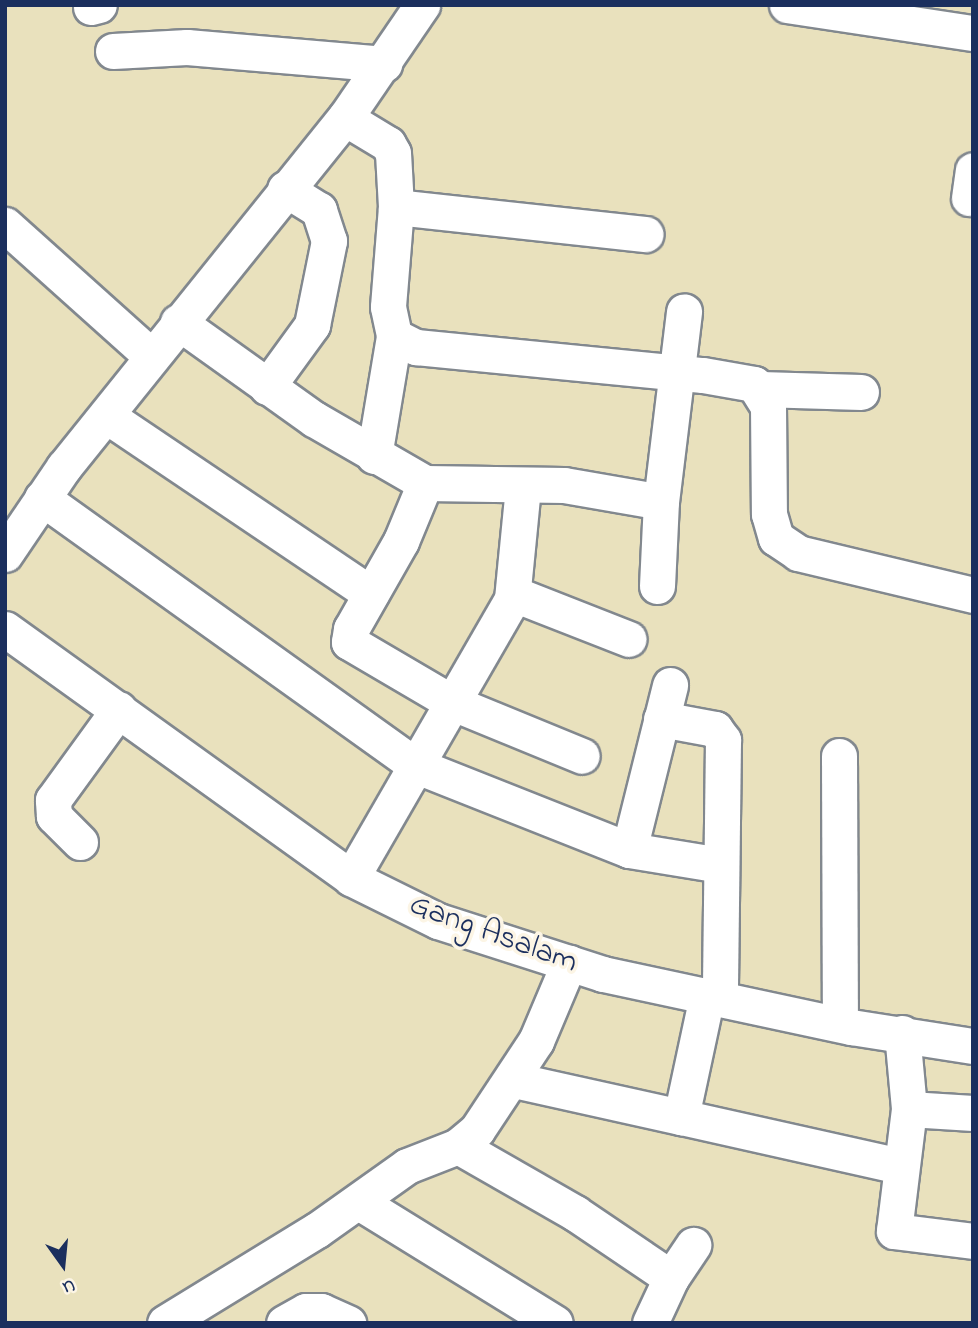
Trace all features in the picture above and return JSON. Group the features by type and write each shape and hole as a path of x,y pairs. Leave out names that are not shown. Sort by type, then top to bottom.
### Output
{"street":[{"path":"5,554 42,498 151,356 345,118 422,5"},
{"path":"787,5 973,33"},
{"path":"113,51 187,47 384,64"},
{"path":"345,118 391,148 396,207 388,307 394,336 374,456"},
{"path":"267,387 312,325 329,241 319,210 285,189"},
{"path":"396,207 646,234"},
{"path":"5,225 151,356"},
{"path":"657,586 661,502 674,372 684,311"},
{"path":"178,322 267,387 374,456 425,483 564,485 661,502"},
{"path":"394,336 416,347 674,372 747,382 760,389 861,392"},
{"path":"760,389 768,406 770,527 776,538 798,553 911,577 973,595"},
{"path":"107,416 371,594"},
{"path":"425,483 351,629 350,644 453,703 582,757"},
{"path":"351,878 514,594 523,486"},
{"path":"42,498 417,766 629,850 721,865"},
{"path":"514,594 629,639"},
{"name":"Gang Asalam","path":"5,629 351,878 438,921 569,963 713,997 973,1046"},
{"path":"629,850 670,685"},
{"path":"80,842 54,816 53,800 119,709"},
{"path":"661,719 715,729 721,736 721,865 713,997 681,1117"},
{"path":"839,756 840,1021"},
{"path":"165,1323 359,1202 407,1166 458,1146 491,1116 514,1080 536,1041 569,963"},
{"path":"902,1032 909,1109 894,1231 973,1241"},
{"path":"514,1080 901,1166"},
{"path":"909,1109 973,1113"},
{"path":"458,1146 575,1213 671,1278"},
{"path":"359,1202 555,1323"},
{"path":"650,1323 671,1278 693,1245"},
{"path":"284,1323 306,1311 321,1311 348,1323"}]}
